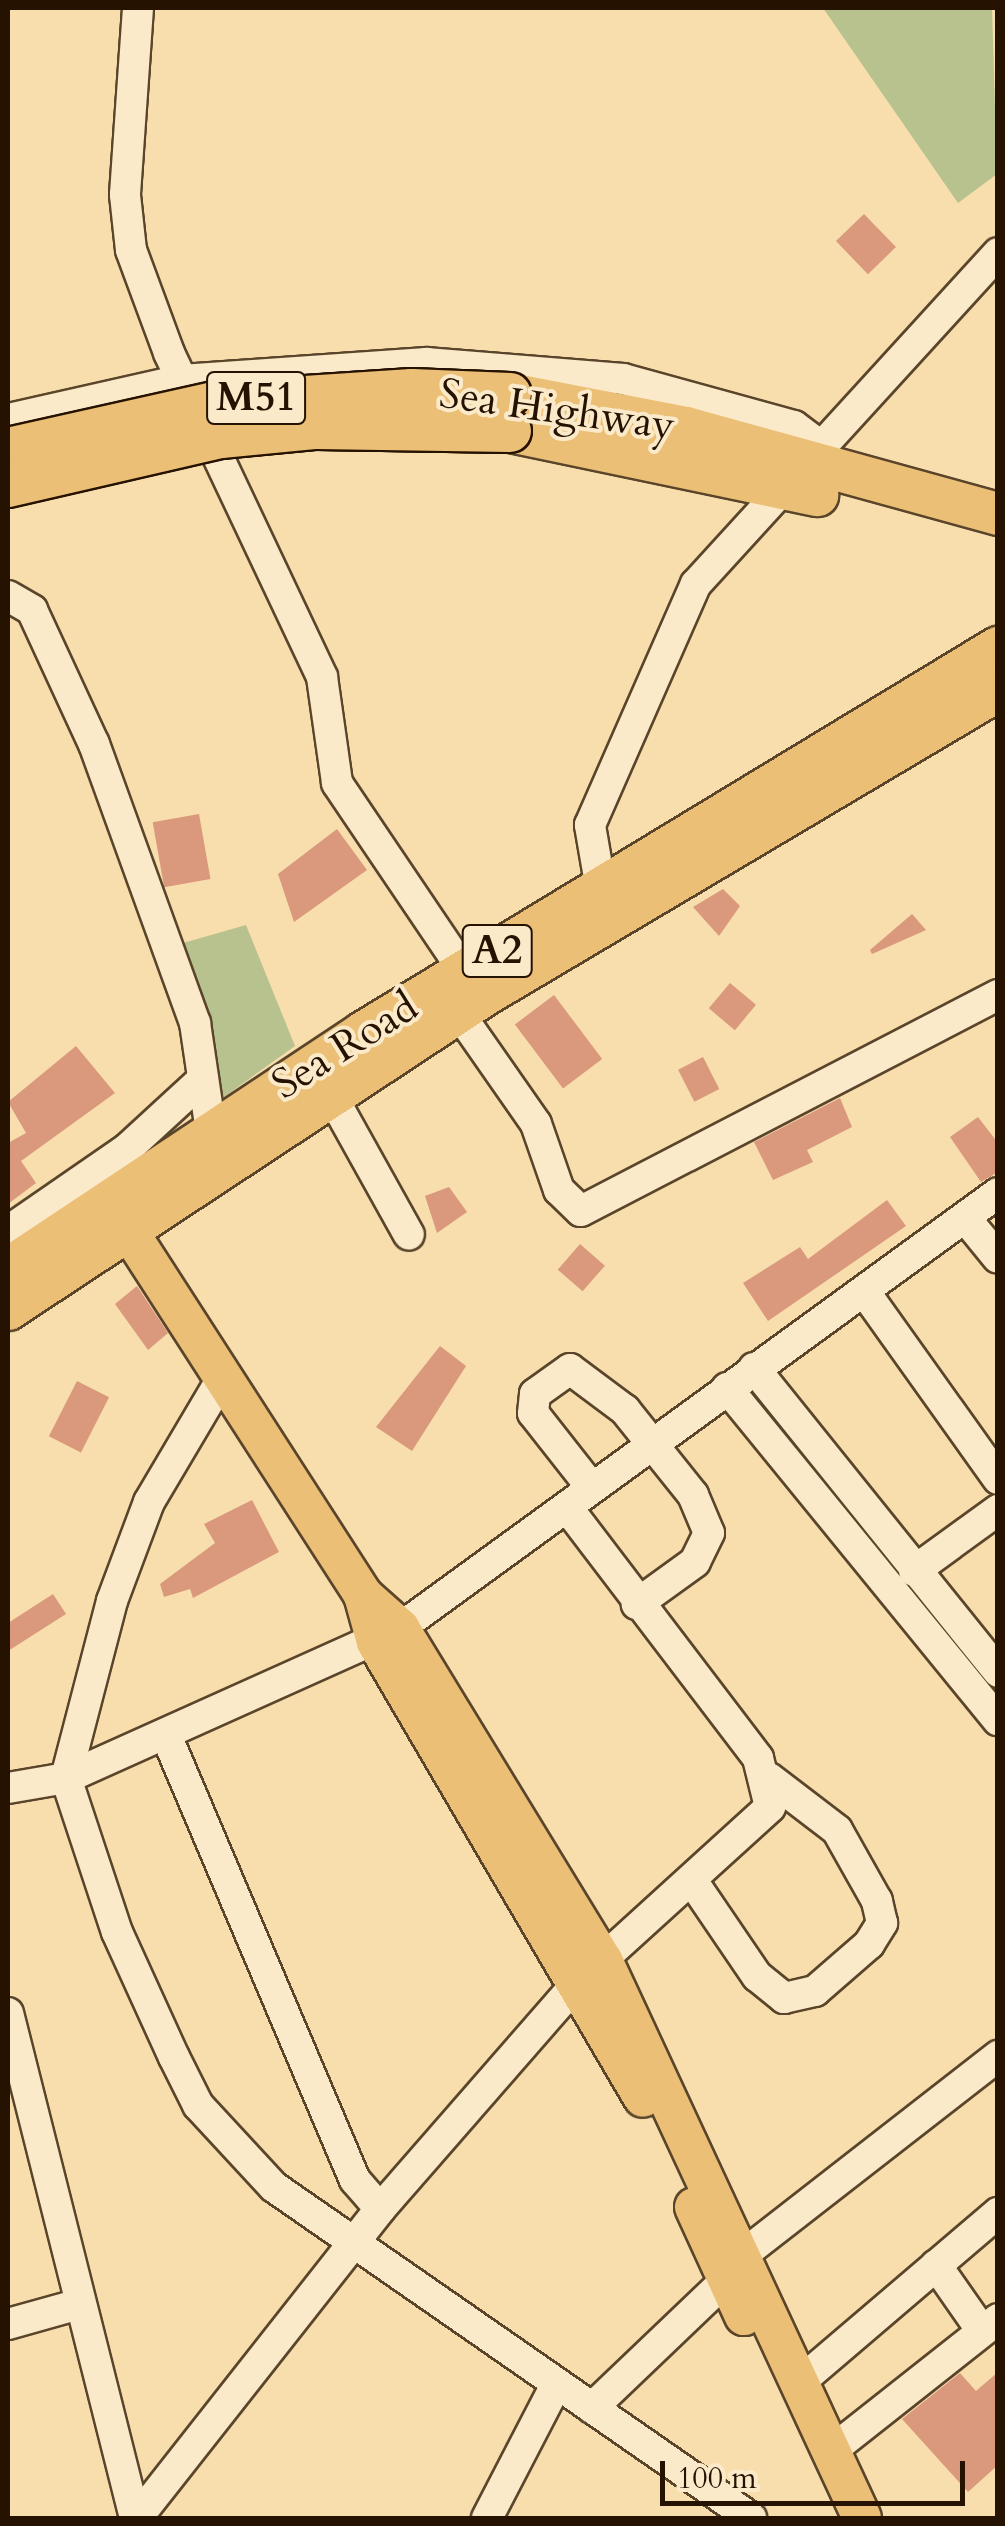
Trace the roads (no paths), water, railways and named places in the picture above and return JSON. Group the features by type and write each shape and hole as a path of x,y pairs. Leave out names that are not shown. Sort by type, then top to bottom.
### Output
{"highway":[{"name":"Sea Highway","path":"8,449 214,403 392,390 805,465"},
{"name":"Sea Highway","path":"8,486 221,437 510,412"},
{"name":"M51","path":"805,465 998,514"},
{"path":"805,465 998,538"},
{"name":"Sea Road","path":"8,1308 330,1093 601,889 998,648"},
{"name":"Sea Road","path":"8,1269 135,1163 210,1132 998,690"}],"main road":[{"path":"128,1230 220,1382 363,1595 591,1970 736,2265 801,2381 862,2518"},
{"path":"736,2265 834,2518"}],"street":[{"path":"138,8 125,195 131,250 181,380 322,677 337,783 536,1124 560,1190 582,1211 998,996"},
{"path":"601,889 590,825 696,584 998,253"},
{"path":"8,420 181,380 426,363 622,379 779,421 805,465"},
{"path":"8,596 32,610 94,744 182,982 210,1132"},
{"path":"8,1231 135,1163 203,1079"},
{"path":"330,1093 410,1235"},
{"path":"8,1788 66,1778 388,1635 998,1193"},
{"path":"966,1219 998,1258"},
{"path":"864,1291 998,1479"},
{"path":"754,1368 914,1571 995,1664"},
{"path":"638,1604 694,1562 710,1532 650,1445 598,1385 570,1369 552,1375 535,1394 538,1429 638,1604 768,1778 837,1830 877,1901 882,1923 869,1944 815,1991 784,1998 757,1976 693,1882"},
{"path":"220,1382 150,1502 112,1601 66,1778 116,1932 198,2105 274,2188 751,2518"},
{"path":"727,1388 998,1720"},
{"path":"914,1571 998,1510"},
{"path":"166,1734 355,2180 380,2209"},
{"path":"136,2518 380,2209 591,1970 693,1882 770,1808 768,1778"},
{"path":"8,2014 21,2125 136,2518"},
{"path":"592,2408 736,2265 998,2056"},
{"path":"801,2381 998,2213"},
{"path":"830,2451 990,2325 936,2264"},
{"path":"8,2324 76,2305"},
{"path":"487,2518 556,2385"}]}
